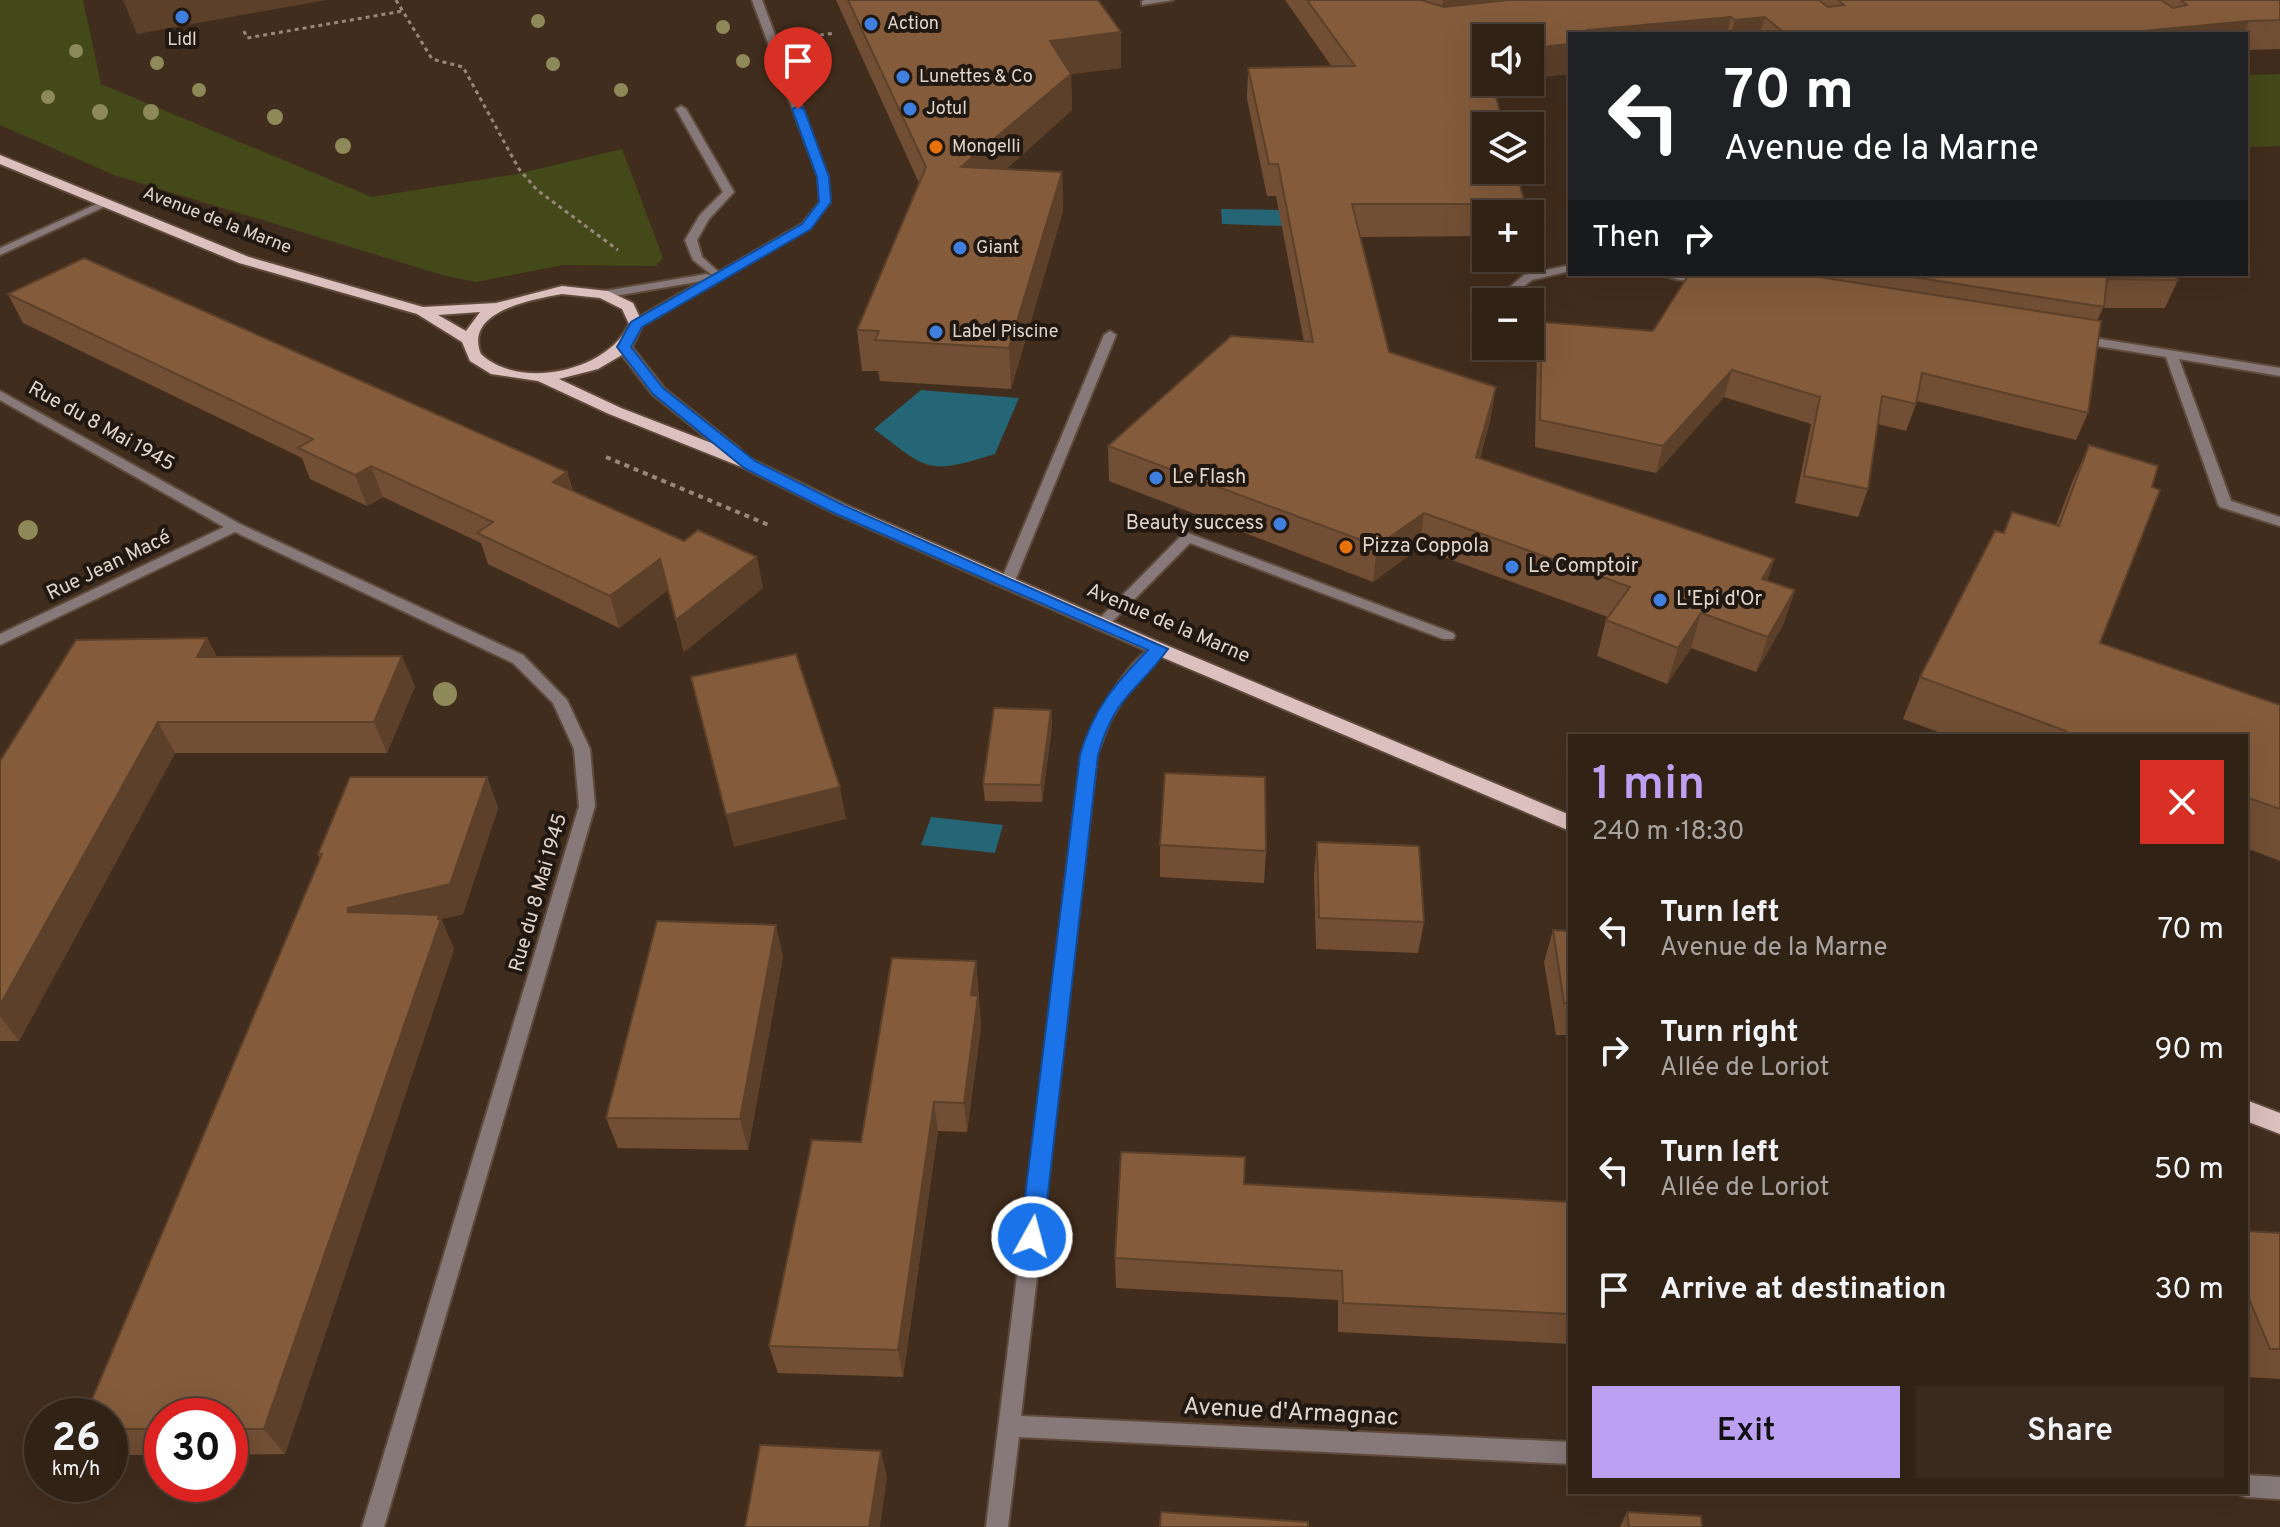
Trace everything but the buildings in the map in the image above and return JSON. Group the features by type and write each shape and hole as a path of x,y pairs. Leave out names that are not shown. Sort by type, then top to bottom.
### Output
{"main road":[{"name":"Avenue de la Marne","path":"2,163 244,260 422,311 470,340 471,352 480,363 516,376 541,376 615,411 750,464 840,509 1007,583 1568,822"},
{"path":"470,340 475,328 500,307 540,293 583,291 603,294 628,306 636,324 624,347 588,368 541,376"},
{"name":"Avenue de la Marne","path":"422,311 500,307"},
{"name":"Avenue de la Marne","path":"624,347 658,391 750,464"},
{"path":"2248,1111 2280,1124"}],"street":[{"path":"636,324 716,275 806,226 825,202 823,177 757,0"},
{"path":"1145,3 1168,0"},
{"path":"681,109 729,192 704,217 691,240 697,258 716,275"},
{"path":"0,252 105,204"},
{"path":"1515,288 1528,277 1568,268"},
{"path":"603,294 716,275"},
{"path":"1681,276 1713,281"},
{"path":"1007,583 1110,335"},
{"path":"2062,337 2280,372"},
{"path":"2171,354 2225,504 2280,522"},
{"name":"Rue du 8 Mai 1945","path":"0,395 235,527 518,659 559,700 582,749 587,806 373,1527"},
{"name":"Rue Jean Macé","path":"0,640 235,527"},
{"path":"1102,624 1188,537 1448,636"},
{"path":"997,1527 1089,755 1099,720 1120,689 1159,649"},
{"name":"Avenue d'Armagnac","path":"1009,1426 1568,1453"},
{"path":"2248,1486 2280,1488"}],"path":[{"path":"396,0 432,59 463,67 519,169 537,190 624,254"},
{"path":"244,31 247,38 403,11"}],"green space":[{"path":"0,0 83,0 101,84 372,197 517,174 622,149 663,258 656,266 563,265 476,282 446,276 114,175 0,125"},
{"path":"2280,74 2280,146 2248,147 2248,75"}],"water":[{"path":"1221,209 1282,210 1283,226 1222,224"},
{"path":"921,390 1019,398 995,454 941,466 919,461 874,429"},
{"path":"931,817 1003,825 995,853 921,845"}],"place":[{"name":"Lidl","path":"182,17"},
{"name":"Action","path":"871,24"},
{"name":"Lunettes & Co","path":"903,77"},
{"name":"Jotul","path":"910,109"},
{"name":"Mongelli","path":"936,147"},
{"name":"Giant","path":"960,248"},
{"name":"Label Piscine","path":"936,332"},
{"name":"Le Flash","path":"1156,478"},
{"name":"Beauty success","path":"1280,524"},
{"name":"Pizza Coppola","path":"1346,547"},
{"name":"Le Comptoir","path":"1512,567"},
{"name":"L'Epi d'Or","path":"1660,600"}],"route":[{"path":"798,109 823,177 825,202 806,226 716,275 636,324 631,340 624,347 658,391 750,464 840,509 1159,649 1120,689 1099,720 1089,755 1032,1237"}]}
